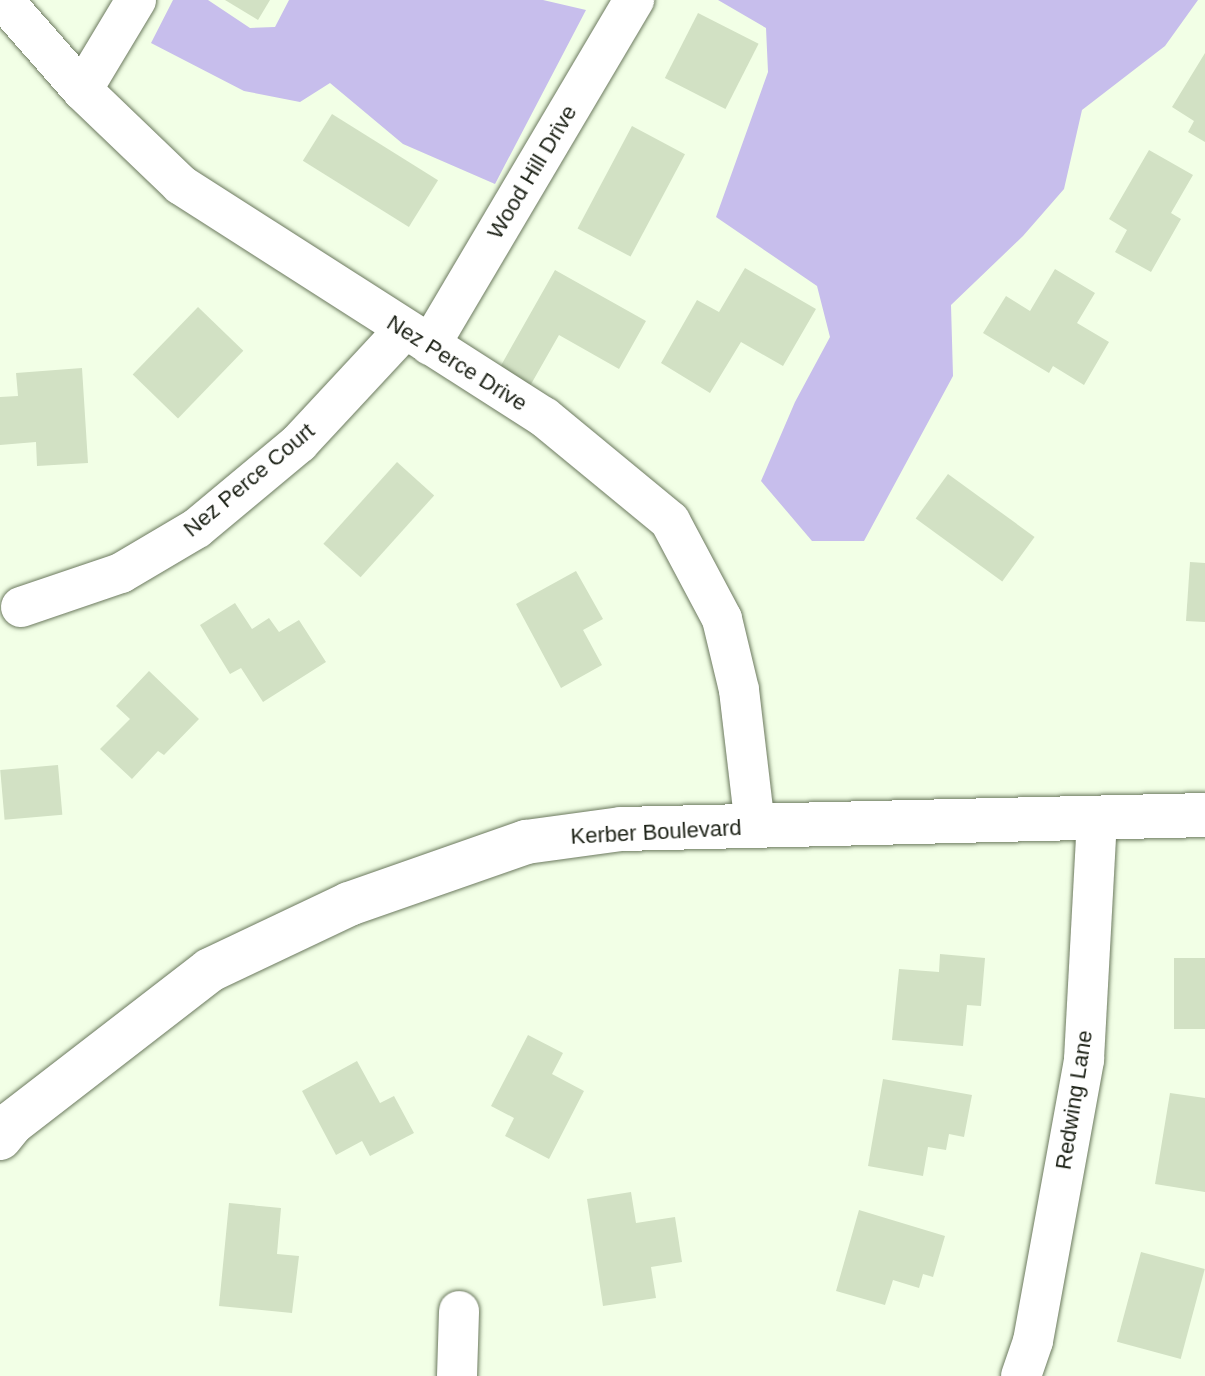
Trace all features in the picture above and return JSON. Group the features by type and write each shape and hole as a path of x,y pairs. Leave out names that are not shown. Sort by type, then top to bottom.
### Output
{"street":[{"name":"Nez Perce Drive","path":"3,0 82,90 181,185 544,417 670,521 722,619 739,690 755,826"},
{"path":"82,90 136,0"},
{"name":"Wood Hill Drive","path":"417,338 634,0"},
{"name":"Nez Perce Court","path":"21,607 121,573 197,528 417,338"},
{"name":"Kerber Boulevard","path":"0,1138 12,1123 210,970 349,904 526,842 621,829 1205,815"},
{"name":"Redwing Lane","path":"1021,1376 1033,1341 1084,1059 1097,819"},
{"path":"457,1376 459,1311"}],"shaded area":[{"path":"173,0 208,0 250,28 275,27 289,0 543,0 586,10 495,184 403,144 330,83 300,102 244,91 151,43"},
{"path":"718,0 1198,0 1165,46 1082,110 1064,189 1023,236 951,305 953,376 864,541 812,541 761,481 795,402 830,337 817,286 716,217 768,72 766,28"}],"building":[{"path":"225,0 270,0 258,20"},
{"path":"698,13 759,44 725,109 665,78"},
{"path":"1205,53 1205,142 1188,132 1194,121 1172,107"},
{"path":"332,114 438,180 409,227 303,161"},
{"path":"632,126 685,154 631,257 578,228"},
{"path":"1149,150 1193,175 1171,213 1181,219 1151,272 1115,252 1127,230 1109,219"},
{"path":"745,268 816,309 783,366 741,342 710,393 661,363 697,300 719,312"},
{"path":"1055,269 1095,293 1077,323 1109,342 1084,385 1053,366 1049,373 983,333 1006,296 1030,311"},
{"path":"555,270 646,321 619,369 559,335 530,386 499,369"},
{"path":"198,307 243,351 178,418 133,375"},
{"path":"82,368 88,463 37,466 36,442 0,445 0,397 18,396 16,373"},
{"path":"397,462 434,495 361,577 323,544"},
{"path":"948,474 1035,537 1002,581 916,518"},
{"path":"1190,562 1205,563 1205,622 1186,621"},
{"path":"576,571 603,619 583,630 602,665 561,688 516,604"},
{"path":"235,603 252,629 269,618 279,632 299,620 326,662 263,702 241,668 230,674 200,625"},
{"path":"149,671 199,719 164,755 158,751 132,779 100,749 130,719 116,706"},
{"path":"58,765 62,815 5,820 0,770"},
{"path":"940,954 985,958 981,1006 967,1005 963,1046 892,1040 899,969 939,972"},
{"path":"1174,958 1205,958 1205,1029 1174,1029"},
{"path":"528,1035 563,1053 552,1074 584,1091 549,1159 505,1136 514,1118 491,1106"},
{"path":"357,1061 380,1103 394,1096 414,1133 370,1156 362,1141 336,1155 302,1091"},
{"path":"883,1079 972,1095 964,1137 949,1134 946,1150 928,1147 923,1176 868,1166"},
{"path":"1170,1093 1205,1098 1205,1192 1155,1184"},
{"path":"631,1192 636,1223 675,1217 682,1262 651,1267 656,1298 603,1306 587,1199"},
{"path":"229,1203 281,1208 277,1254 299,1256 292,1313 219,1306"},
{"path":"859,1210 945,1236 933,1277 923,1274 919,1288 893,1280 885,1305 836,1291"},
{"path":"1141,1252 1205,1269 1181,1359 1117,1342"}]}
